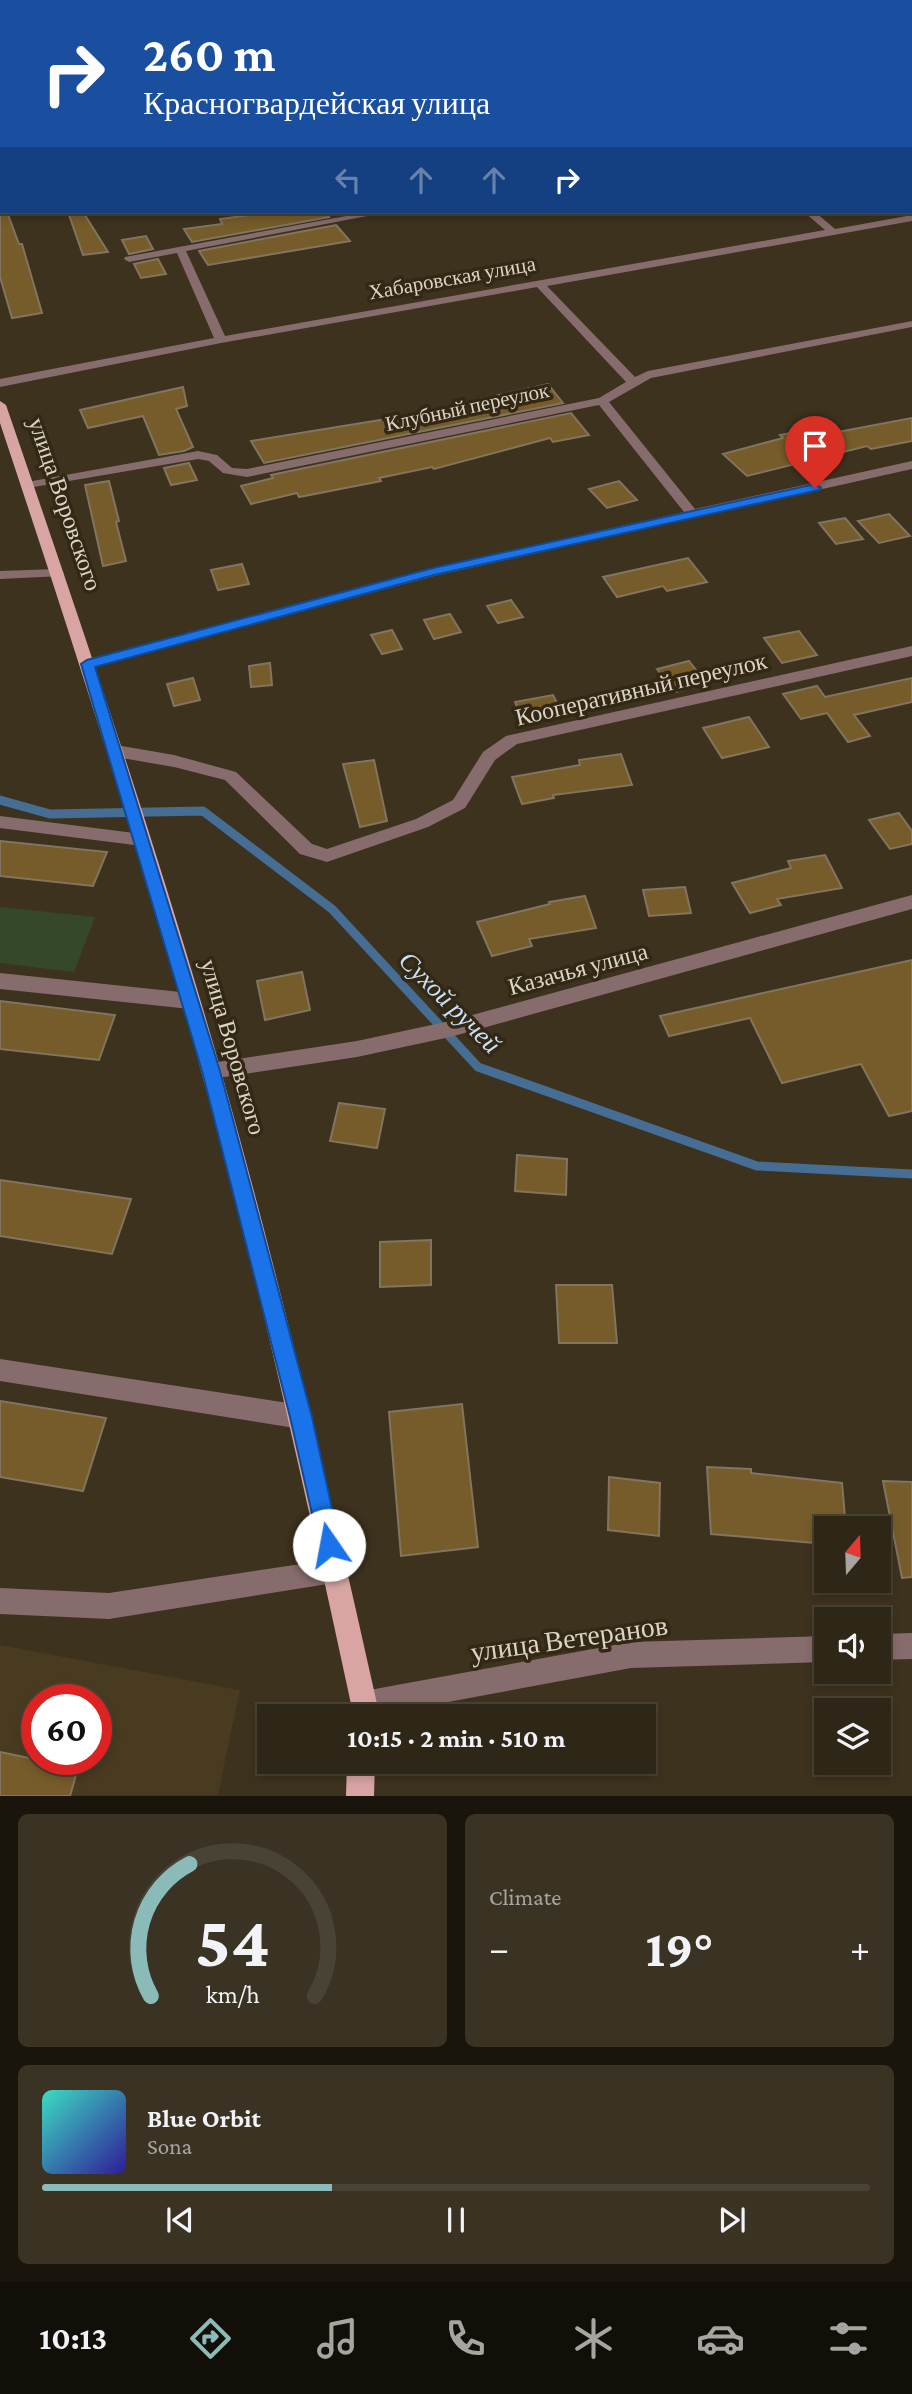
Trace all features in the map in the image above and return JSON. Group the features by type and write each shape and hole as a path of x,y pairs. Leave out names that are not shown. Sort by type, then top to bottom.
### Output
{"main road":[{"name":"улица Воровского","path":"0,405 116,751 211,1071 301,1417 362,1704"},
{"path":"360,1796 361,1774"}],"street":[{"path":"7,0 28,0"},
{"path":"129,259 372,214"},
{"path":"811,214 833,232"},
{"name":"Хабаровская улица","path":"0,383 538,282 912,218"},
{"path":"180,249 221,340"},
{"path":"538,282 632,381"},
{"name":"Клубный переулок","path":"27,485 198,456 213,458 219,468 229,472 247,473 602,401 619,394 632,381 648,375 912,324"},
{"path":"602,401 693,515"},
{"path":"87,664 433,572 912,466"},
{"path":"0,575 57,573"},
{"name":"Кооперативный переулок","path":"116,751 174,761 230,776 306,849 327,856 422,823 458,804 489,756 512,740 912,651"},
{"path":"0,822 142,840"},
{"name":"Казачья улица","path":"211,1071 357,1049 450,1029 912,902"},
{"path":"0,981 190,1001"},
{"path":"0,1370 301,1417"},
{"path":"0,1601 110,1606 334,1571"},
{"path":"891,1647 912,1646"},
{"name":"улица Ветеранов","path":"392,1704 631,1655 814,1649"}],"shaded area":[{"path":"0,1645 240,1690 218,1795 0,1795"}],"green space":[{"path":"0,907 95,917 74,972 0,963"}],"building":[{"path":"0,214 8,214 19,244 22,244 42,313 12,318 0,277"},
{"path":"69,214 84,214 108,252 83,255"},
{"path":"259,214 326,214 329,217 192,242 184,229 222,224 220,219"},
{"path":"336,225 350,241 208,265 199,251"},
{"path":"146,236 153,249 129,254 122,240"},
{"path":"158,259 166,274 141,278 134,264"},
{"path":"548,384 563,403 264,463 251,441 411,415"},
{"path":"183,387 187,406 176,409 193,447 184,451 159,455 143,416 88,428 80,410"},
{"path":"571,413 589,435 553,442 550,438 434,469 432,467 379,478 381,481 299,497 297,493 251,504 241,486 273,478 271,475"},
{"path":"912,418 912,441 871,449 867,446 747,476 723,454 783,438 780,435 815,428 822,435"},
{"path":"189,463 197,480 171,485 164,468"},
{"path":"109,481 126,561 103,566 85,485"},
{"path":"619,481 637,500 607,508 589,489"},
{"path":"889,514 910,536 879,543 858,521"},
{"path":"845,518 863,539 836,544 819,523"},
{"path":"688,558 707,582 667,591 663,586 617,597 603,577"},
{"path":"242,564 249,584 218,590 211,570"},
{"path":"511,600 523,617 498,623 487,606"},
{"path":"450,614 461,632 434,639 424,620"},
{"path":"392,630 402,649 382,654 371,635"},
{"path":"799,631 817,655 782,663 764,638"},
{"path":"689,661 707,684 675,692 657,669"},
{"path":"270,663 272,685 251,687 249,666"},
{"path":"193,678 200,700 174,706 167,684"},
{"path":"912,678 912,702 854,715 870,736 848,742 827,713 801,719 783,694 817,686 825,697"},
{"path":"553,695 563,716 524,723 515,702"},
{"path":"749,717 769,747 722,758 703,728"},
{"path":"621,754 632,785 553,795 554,798 522,804 512,777 580,765 579,760"},
{"path":"374,760 387,821 360,827 343,764"},
{"path":"899,813 912,831 912,844 890,849 869,820"},
{"path":"0,841 107,852 93,886 0,876"},
{"path":"825,855 842,888 777,899 781,905 750,913 732,883 791,868 788,861"},
{"path":"685,887 691,913 649,916 643,890"},
{"path":"585,896 596,928 529,939 532,946 492,956 477,922 550,904 549,902"},
{"path":"912,960 912,1111 889,1116 861,1064 782,1083 750,1018 669,1036 660,1016"},
{"path":"302,972 310,1010 265,1020 257,981"},
{"path":"0,1001 115,1015 99,1060 0,1049"},
{"path":"339,1103 385,1109 377,1148 330,1141"},
{"path":"517,1155 567,1159 566,1195 515,1191"},
{"path":"0,1180 131,1199 112,1254 0,1236"},
{"path":"431,1240 431,1285 380,1287 380,1242"},
{"path":"556,1285 612,1285 617,1343 559,1343"},
{"path":"0,1401 106,1418 83,1491 0,1477"},
{"path":"462,1404 478,1547 401,1556 389,1412"},
{"path":"707,1467 751,1469 751,1473 842,1483 845,1516 814,1516 814,1543 711,1534"},
{"path":"609,1477 660,1483 659,1536 608,1530"},
{"path":"883,1481 912,1482 912,1577 902,1578"},
{"path":"0,1752 21,1756 21,1775 76,1775 70,1796 0,1796"}],"waterway":[{"name":"Сухой ручей","path":"0,800 50,814 203,811 332,909 478,1067 757,1166 912,1174"}],"route":[{"path":"329,1545 301,1417 211,1071 116,751 87,664 433,572 815,488"}]}
